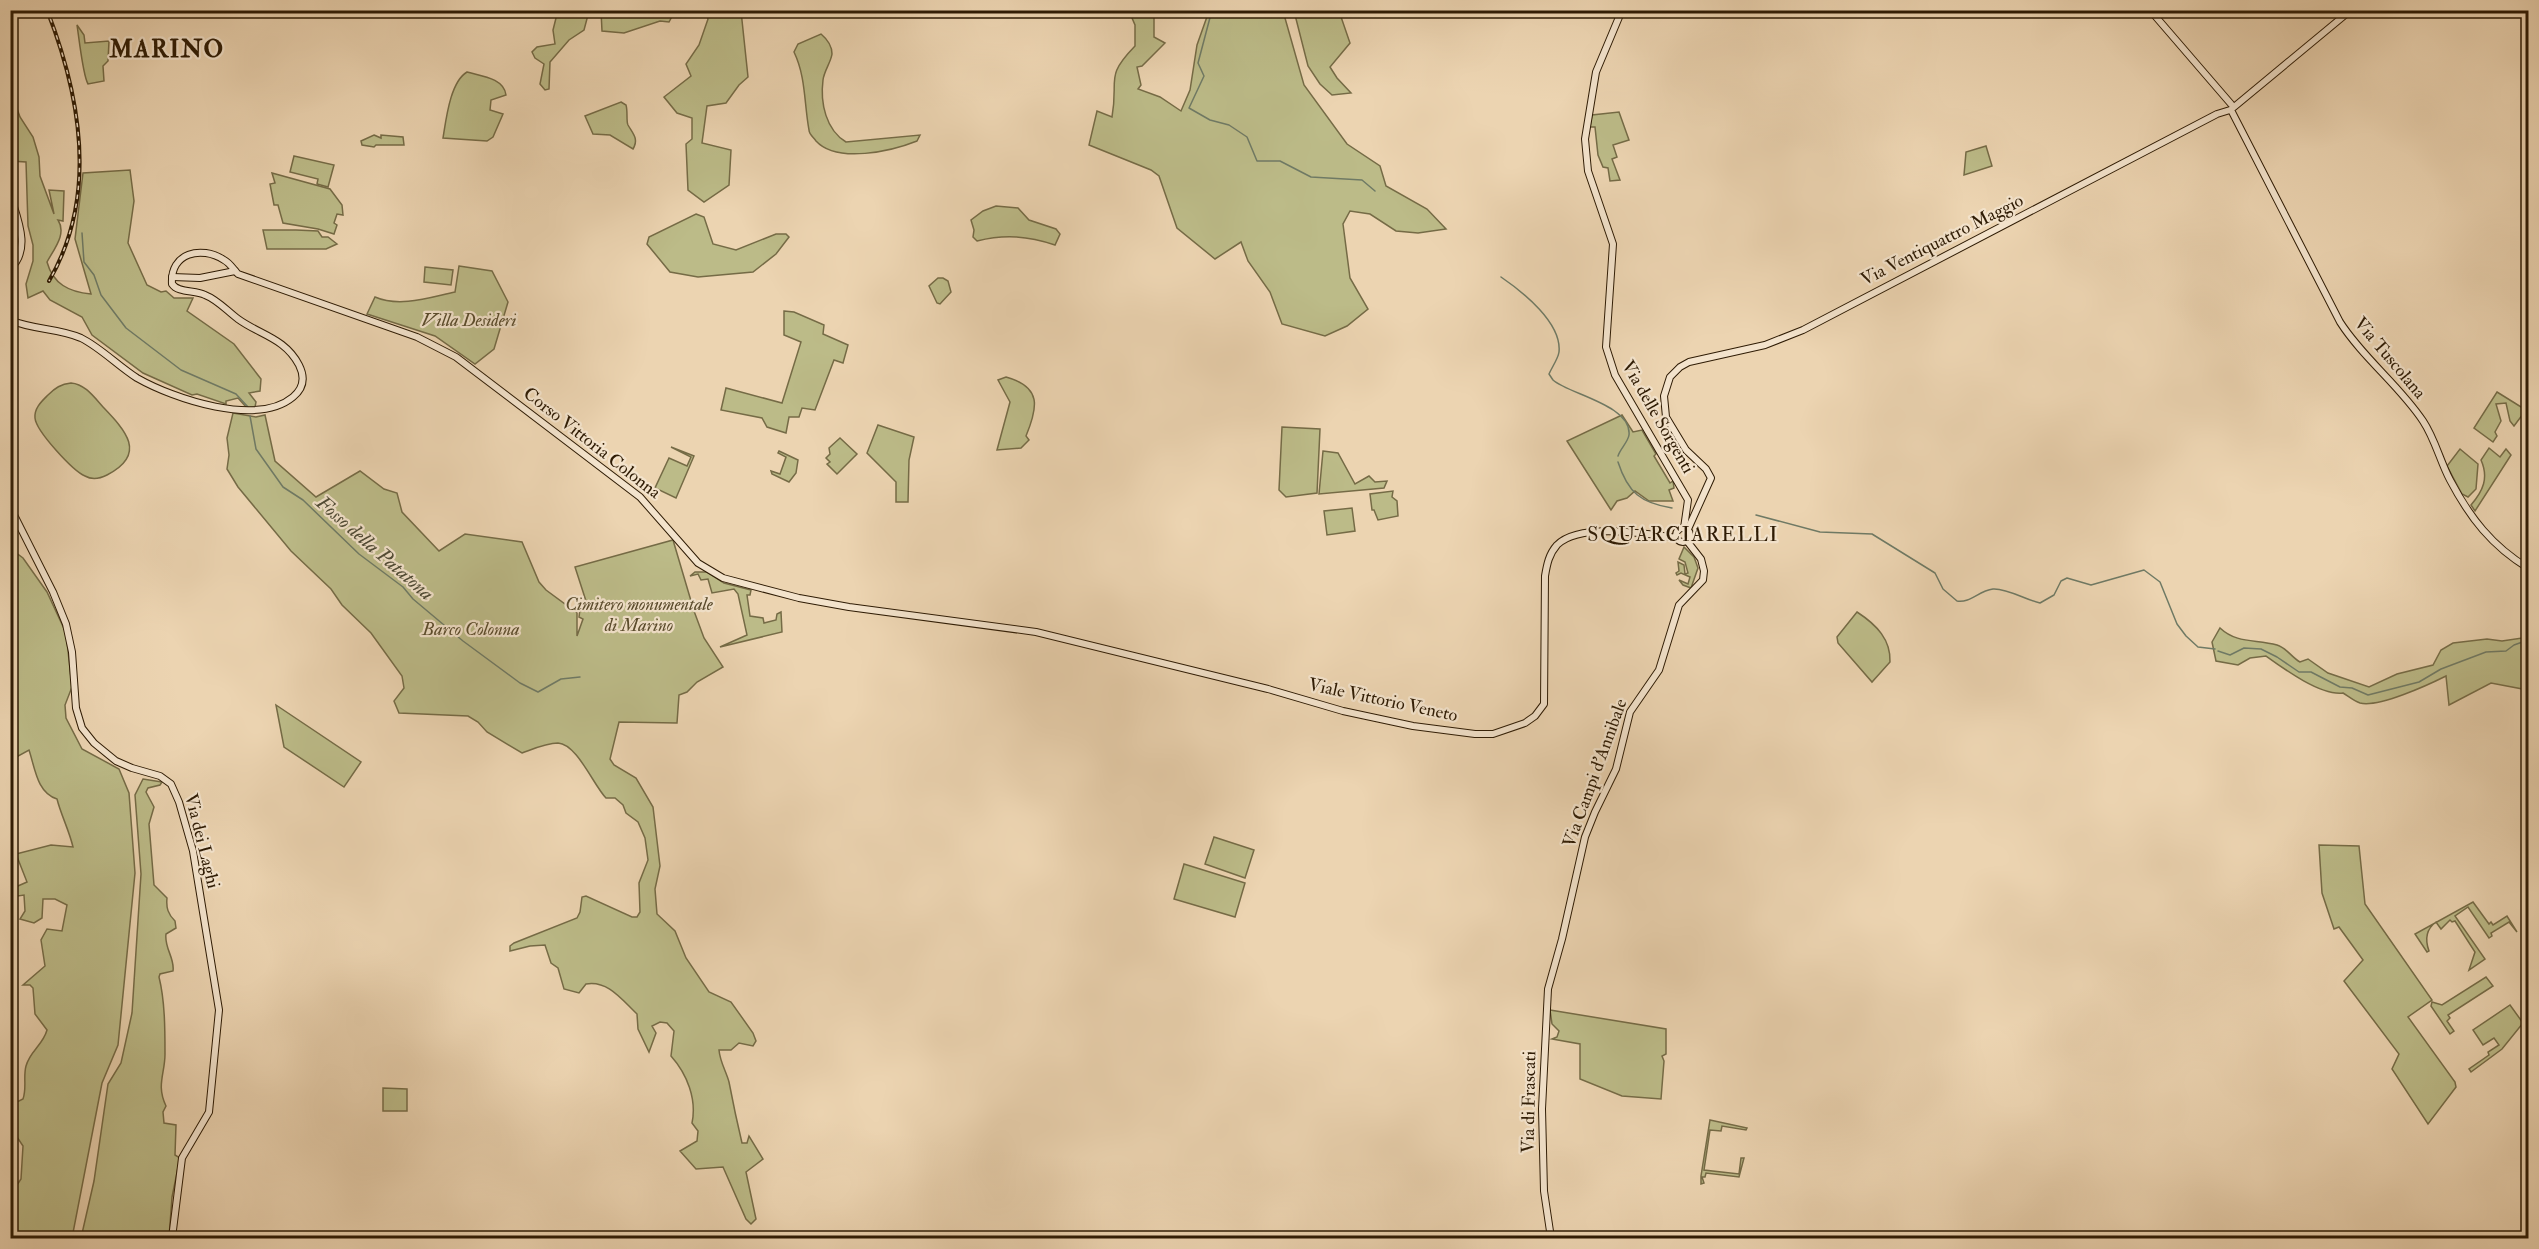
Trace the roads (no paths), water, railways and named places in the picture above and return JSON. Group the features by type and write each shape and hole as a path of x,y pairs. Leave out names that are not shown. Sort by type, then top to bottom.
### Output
{"main road":[{"name":"Via delle Sorgenti","path":"1622,10 1596,72 1585,139 1588,171 1614,247 1606,339 1607,357 1613,373 1688,500 1686,529"},
{"name":"Via Tuscolana","path":"2150,10 2230,108 2324,294 2351,339 2424,421 2450,480 2479,526 2501,550 2529,568"},
{"name":"Via Ventiquattro Maggio","path":"1686,529 1711,478 1708,471 1687,452 1665,415 1665,389 1674,372 1689,362 1765,345 1803,330 2230,108 2275,74 2351,10"},
{"path":"10,194 22,247 19,259 10,269"},
{"name":"Corso Vittoria Colonna","path":"172,277 174,265 183,256 215,255 227,262 237,274 415,336 456,357 640,497 698,563 723,578 798,598 849,607 1036,632"},
{"path":"10,320 81,338 122,369 152,386 208,404 253,411 273,409 297,394 303,380 299,364 287,348 273,337 238,319 208,296 176,289 172,284 172,277 200,278 235,271"},
{"name":"Via dei Laghi","path":"10,507 47,578 65,621 72,652 76,708 84,731 94,743 116,761 168,781 179,802 193,851 219,1010 210,1110 204,1124 182,1157 172,1239"},
{"path":"1686,529 1690,536 1687,541 1681,542 1677,538 1677,531 1686,529"},
{"name":"Viale Vittorio Veneto","path":"1036,632 1258,686 1343,711 1413,726 1493,734 1526,723 1544,704 1545,576 1549,558 1558,544 1569,537 1588,532 1677,538"},
{"name":"Via Campi d'Annibale","path":"1554,966 1585,837 1618,766 1630,712 1660,668 1679,605 1703,580 1702,562 1687,541"},
{"name":"Via di Frascati","path":"1551,1239 1544,1191 1542,1109 1547,1027 1546,1005 1554,966"}],"waterway":[{"path":"1212,10 1198,63 1204,76 1189,108 1210,120 1229,125 1247,137 1257,161 1280,161 1311,177 1362,180 1375,191"},
{"name":"Fosso della Patatona","path":"82,233 84,262 94,275 101,295 126,328 181,370 236,394 248,407"},
{"path":"1501,277 1530,300 1548,319 1554,330 1559,352 1549,374 1553,380 1610,408 1621,416 1627,425 1629,435 1618,456"},
{"name":"Fosso della Patatona","path":"250,416 256,449 283,487 303,500 359,554 403,587 413,599 463,641 520,683 538,692 561,679 580,677"},
{"path":"1618,462 1626,482 1637,495 1652,503 1672,508"},
{"path":"1756,515 1820,532 1872,534 1935,573 1943,589 1957,601 1998,589 2040,603 2054,595 2061,581 2067,578 2091,585 2144,570 2160,582 2177,624 2186,636 2198,647 2215,649"},
{"path":"2218,651 2230,655 2244,648 2261,649 2299,672 2311,672 2340,687 2352,688 2368,695 2419,682 2441,669 2486,652 2506,651 2528,640"}],"railway":[{"path":"47,10 69,77 79,147 79,181 74,215 64,249 49,281"}],"district":[{"name":"MARINO","path":"167,49"},
{"name":"SQUARCIARELLI","path":"1683,534"}],"park label":[{"name":"Villa Desideri","path":"469,320"},
{"name":"Cimitero monumentale di Marino","path":"639,614"},
{"name":"Barco Colonna","path":"471,629"}]}
